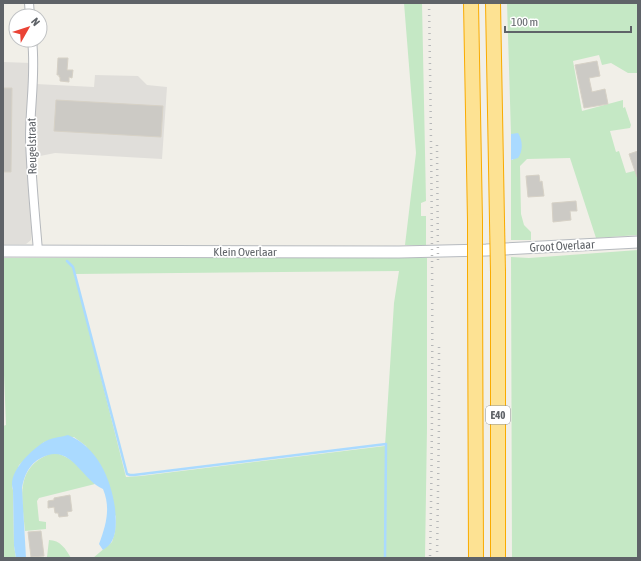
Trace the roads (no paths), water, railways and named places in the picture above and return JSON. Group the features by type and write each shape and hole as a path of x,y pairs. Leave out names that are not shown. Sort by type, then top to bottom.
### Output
{"highway":[{"name":"E40","path":"471,3 475,221 476,558"},
{"name":"E40","path":"493,3 498,272 498,558"}],"main road":[{"name":"Groot Overlaar","path":"486,250 638,242"},
{"name":"Klein Overlaar","path":"3,251 399,252 486,250"}],"street":[{"name":"Reugelstraat","path":"33,48 34,82 30,138 38,251"}],"water":[{"path":"518,133 522,143 522,149 518,158 511,160 511,134"},
{"path":"68,435 78,440 95,455 106,475 115,508 116,525 114,537 110,544 103,550 99,544 107,516 107,503 103,489 88,478 68,458 51,454 41,458 33,464 24,479 22,488 26,558 16,558 14,546 13,477 21,463 38,446 49,440"}],"waterway":[{"path":"67,261 73,267 127,474 134,475 386,444 385,558"}],"railway":[{"path":"429,3 432,280 430,558"},
{"path":"437,145 438,261"},
{"path":"437,558 439,343"}]}
